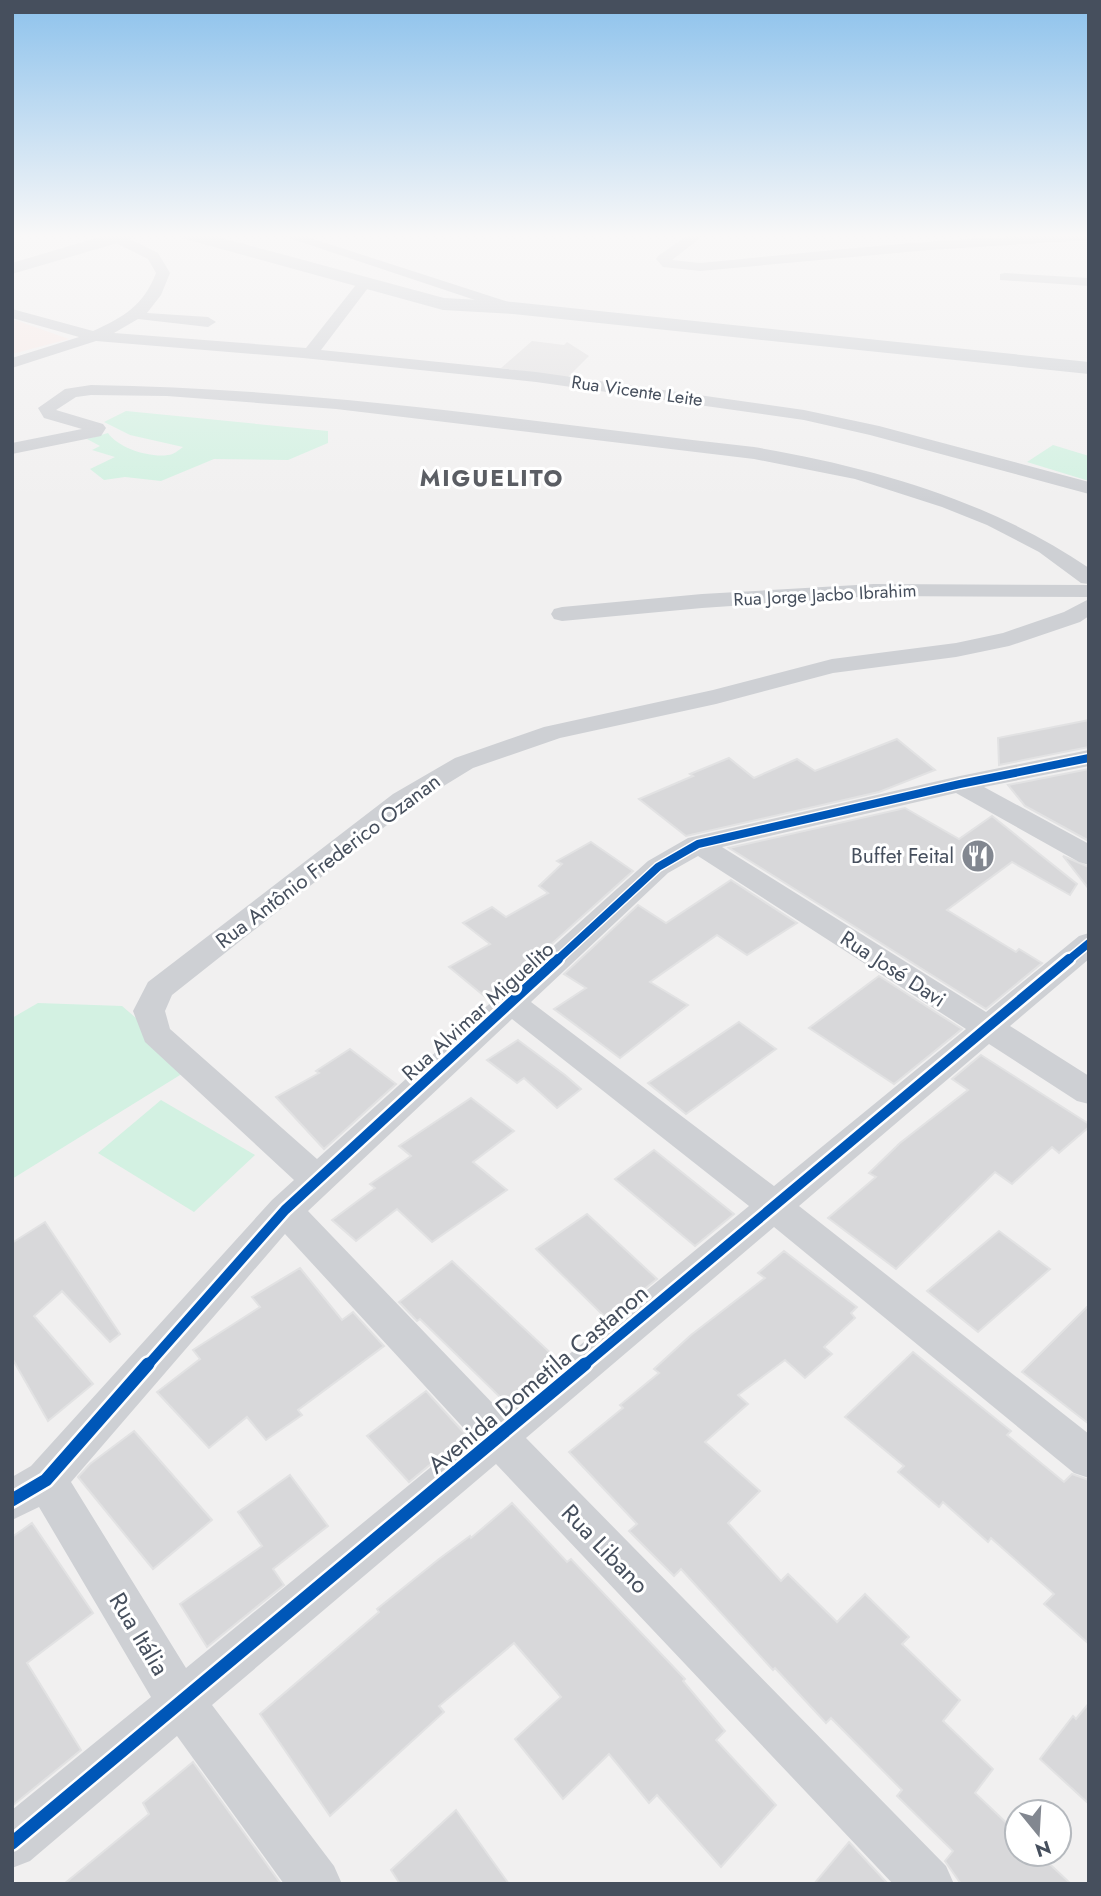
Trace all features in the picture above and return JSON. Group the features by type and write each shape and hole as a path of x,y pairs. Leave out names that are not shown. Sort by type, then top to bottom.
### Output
{"street":[{"name":"Rua Vicente Leite","path":"50,323 100,337 310,354 536,377 804,415 873,430 1089,488"},
{"path":"100,337 120,323"},
{"path":"12,363 100,337 130,323"},
{"path":"310,354 334,323"},
{"path":"662,323 1089,368"},
{"path":"335,404 374,360"},
{"path":"12,449 94,432 97,428 50,414 47,408 71,393 91,390 167,391 335,404 658,440 807,462 895,484 983,516 1046,548 1089,578"},
{"name":"Rua Jorge Jacbo Ibrahim","path":"562,614 689,601 874,590 1089,591"},
{"name":"Rua Antônio Frederico Ozanan","path":"317,1180 156,1034 149,1011 159,989 402,800 464,763 553,732 716,697 858,661 956,650 1009,639 1072,617 1089,606"},
{"name":"Rua Alvimar Miguelito","path":"29,1490 285,1210 513,1004 658,867 698,844 960,784 1089,758"},
{"path":"960,784 1089,856"},
{"name":"Rua José Davi","path":"698,844 1089,1092"},
{"name":"Avenida Dometila Castanon","path":"12,1843 1089,943"},
{"path":"513,1004 775,1208 1089,1459"},
{"name":"Rua Libano","path":"285,1210 498,1437 929,1884"},
{"name":"Rua Itália","path":"29,1490 180,1701 316,1884"}],"shaded area":[{"path":"12,323 25,323 69,339 12,354"},
{"path":"532,341 564,345 567,342 589,356 567,378 501,368"}],"green space":[{"path":"126,411 328,431 328,443 288,460 214,459 161,481 125,477 104,480 90,469 115,457 92,450 100,446 87,439 108,433 119,443 135,451 161,456 170,455 183,447 130,435 104,422"},
{"path":"1053,445 1089,456 1089,481 1027,462"},
{"path":"38,1003 122,1006 193,1067 12,1179 12,1018"},
{"path":"161,1100 255,1155 194,1212 98,1153"}],"building":[{"path":"1089,720 1089,747 999,765 998,738"},
{"path":"897,739 935,770 879,792 686,836 639,799 729,758 754,778 797,759 815,771"},
{"path":"1089,769 1089,841 1025,806 1008,785"},
{"path":"905,808 959,839 992,816 1077,884 1070,895 1012,862 947,910 1016,952 1019,949 1042,963 986,1009 729,848"},
{"path":"591,842 633,871 489,1000 449,967 490,944 463,923 492,907 506,917 548,893 539,886 562,864 557,861"},
{"path":"1063,856 1089,867 1089,889"},
{"path":"731,880 797,923 747,955 717,935 650,982 688,1005 620,1058 554,1009 586,988 564,974 638,905 666,923"},
{"path":"879,976 962,1029 894,1084 809,1028"},
{"path":"739,1022 776,1049 686,1114 648,1083"},
{"path":"518,1040 581,1089 557,1108 524,1078 517,1083 487,1060"},
{"path":"350,1049 396,1084 324,1149 276,1097 319,1073 316,1071"},
{"path":"981,1055 1089,1124 1089,1127 1059,1153 1052,1147 1012,1184 995,1172 896,1269 828,1218 876,1177 869,1173 900,1143 968,1090 952,1079"},
{"path":"471,1098 514,1131 473,1162 507,1190 432,1242 397,1209 356,1241 332,1220 375,1188 370,1184 411,1156 399,1146"},
{"path":"654,1150 734,1214 695,1246 615,1179"},
{"path":"587,1214 657,1279 607,1319 536,1249"},
{"path":"45,1222 120,1334 110,1342 62,1291 34,1316 93,1384 48,1421 12,1358 12,1243"},
{"path":"999,1231 1050,1269 978,1332 927,1291"},
{"path":"784,1251 857,1307 851,1313 855,1318 824,1347 832,1354 805,1378 785,1360 738,1395 748,1404 705,1442 760,1491 728,1523 781,1581 788,1574 837,1622 865,1594 909,1637 902,1644 960,1700 943,1721 993,1769 975,1793 1003,1820 1003,1868 1054,1868 1071,1884 961,1884 945,1861 953,1851 897,1796 902,1790 831,1718 826,1723 775,1668 773,1670 681,1569 674,1576 629,1531 637,1524 569,1452 623,1408 620,1405 659,1373 654,1369 691,1335 765,1278 758,1273"},
{"path":"452,1261 558,1360 506,1403 399,1302"},
{"path":"300,1268 342,1320 353,1312 384,1346 298,1410 302,1415 266,1440 247,1417 209,1448 157,1392 200,1359 193,1350 260,1307 252,1297"},
{"path":"1089,1305 1089,1424 1022,1372"},
{"path":"913,1352 1011,1431 1007,1435 1064,1482 1072,1474 1089,1480 1089,1644 1044,1604 1054,1594 991,1538 988,1542 943,1502 939,1507 898,1472 904,1466 845,1417"},
{"path":"426,1391 466,1435 409,1482 367,1436"},
{"path":"134,1431 212,1520 153,1569 78,1477 90,1464"},
{"path":"290,1475 328,1526 273,1569 284,1585 207,1647 180,1604 262,1546 238,1512"},
{"path":"512,1503 567,1562 571,1559 685,1679 683,1681 725,1731 716,1740 776,1805 721,1867 657,1795 649,1803 609,1754 563,1799 515,1739 561,1697 514,1643 439,1706 444,1712 330,1816 260,1714 379,1612 377,1609 439,1559 470,1536 471,1538"},
{"path":"32,1523 93,1613 27,1663 81,1750 12,1806 12,1537"},
{"path":"1089,1703 1089,1804 1040,1759 1073,1716 1076,1719"},
{"path":"193,1762 281,1884 64,1884 149,1814 143,1803"},
{"path":"456,1810 509,1884 400,1884 391,1870"},
{"path":"849,1842 888,1884 814,1884"}],"cycle path":[{"path":"12,1500 46,1480 285,1210 658,867 698,844 960,784 1089,758"},
{"path":"12,1843 1089,943"}],"place":[{"name":"Buffet Feital","path":"978,856"}],"district":[{"name":"MIGUELITO","path":"492,478"}]}
